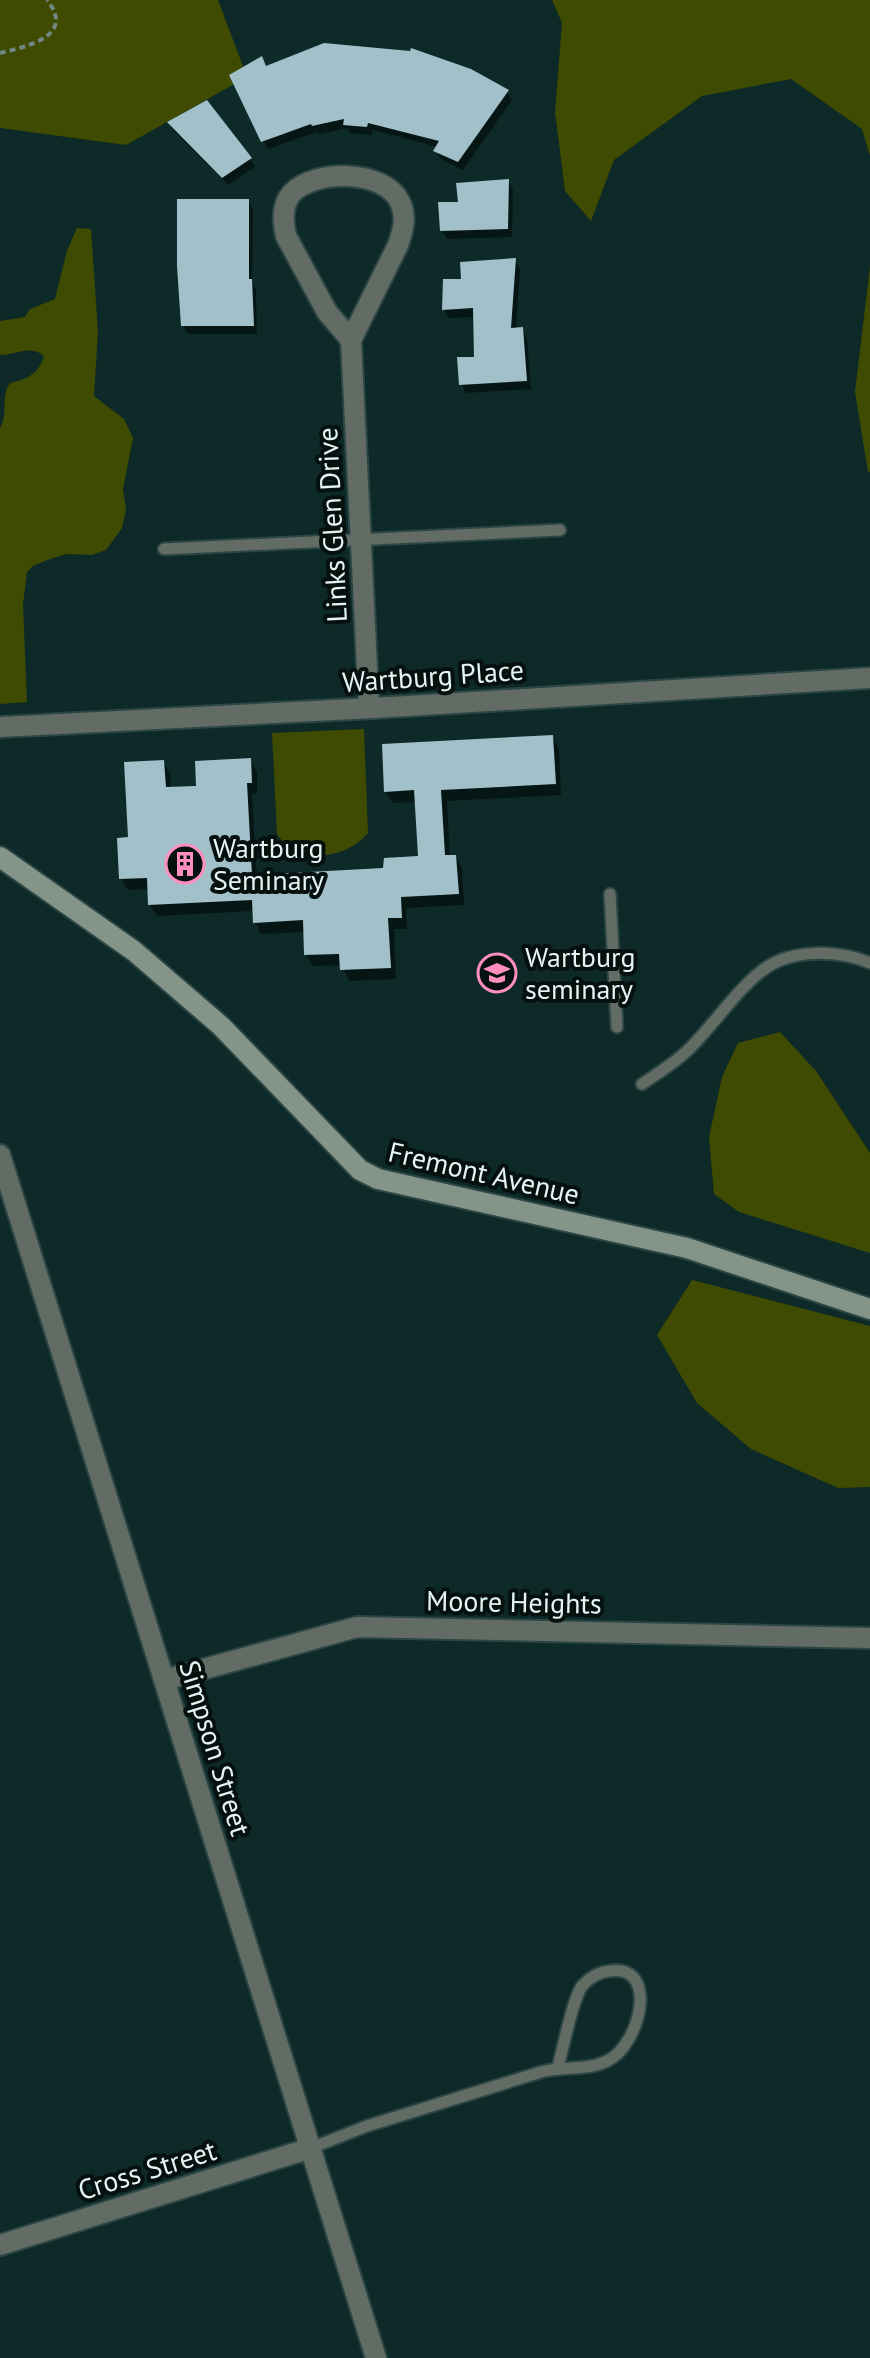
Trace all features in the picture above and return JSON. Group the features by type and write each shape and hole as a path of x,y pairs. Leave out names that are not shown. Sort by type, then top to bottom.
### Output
{"main road":[{"name":"Fremont Avenue","path":"0,857 134,951 221,1026 360,1170 378,1179 687,1248 870,1309"}],"street":[{"name":"Links Glen Drive","path":"351,340 327,312 286,236 284,223 286,202 292,193 335,176 366,178 381,184 393,192 403,212 398,245 351,340 369,708"},
{"name":"Wartburg Place","path":"0,727 870,678"},
{"name":"Simpson Street","path":"0,1155 376,2358"},
{"name":"Moore Heights","path":"164,1680 357,1627 870,1638"},
{"name":"Cross Street","path":"0,2245 311,2148"}],"lane":[{"path":"164,549 560,530"},
{"path":"610,894 617,1027"},
{"path":"642,1084 687,1050 772,964 813,953 835,954 870,963"},
{"path":"311,2148 367,2126 558,2067 573,2068 607,2062 625,2048 637,2025 642,2002 632,1977 619,1969 598,1972 581,1986 558,2067"}],"path":[{"path":"0,53 24,47 49,35 57,22 56,12 47,0"}],"green space":[{"path":"0,0 218,0 247,77 126,145 0,128"},
{"path":"552,0 870,0 870,156 862,129 791,79 702,96 614,160 591,221 565,191 555,112 562,23"},
{"path":"77,228 91,229 98,332 94,396 124,419 133,438 123,489 126,510 122,528 106,550 92,555 67,554 33,566 27,572 23,605 27,702 0,704 0,428 5,394 10,383 32,375 44,356 28,350 0,355 0,321 25,317 30,309 55,299 67,251"},
{"path":"870,266 870,472 868,472 855,392"},
{"path":"364,729 368,833 359,842 335,853 322,855 297,851 277,834 272,733"},
{"path":"780,1032 816,1071 870,1153 870,1253 739,1212 714,1194 709,1137 722,1077 738,1043"},
{"path":"692,1280 870,1326 870,1487 838,1488 751,1449 697,1403 657,1335"}],"building":[{"path":"324,43 410,51 411,48 471,69 509,90 458,162 433,151 439,141 368,123 367,127 343,125 344,119 311,124 261,142 229,75 262,56 266,66"},
{"path":"207,100 252,158 222,178 167,122"},
{"path":"509,179 508,229 440,231 438,202 458,202 456,183"},
{"path":"177,199 249,199 249,279 252,279 254,326 181,326"},
{"path":"516,258 511,328 523,327 527,381 459,385 457,357 474,357 473,308 442,310 443,279 461,279 460,262"},
{"name":"Wartburg Seminary","path":"553,735 556,784 441,790 445,855 456,855 459,894 401,897 402,918 388,918 391,968 340,970 339,954 304,955 303,920 253,923 252,900 148,905 147,878 119,879 117,838 128,837 124,762 164,760 166,787 196,786 195,761 251,758 252,783 247,783 252,875 383,868 384,858 418,856 414,790 384,792 382,744"}],"place":[{"name":"Wartburg Seminary","path":"185,864"},
{"name":"Wartburg seminary","path":"497,973"}]}
